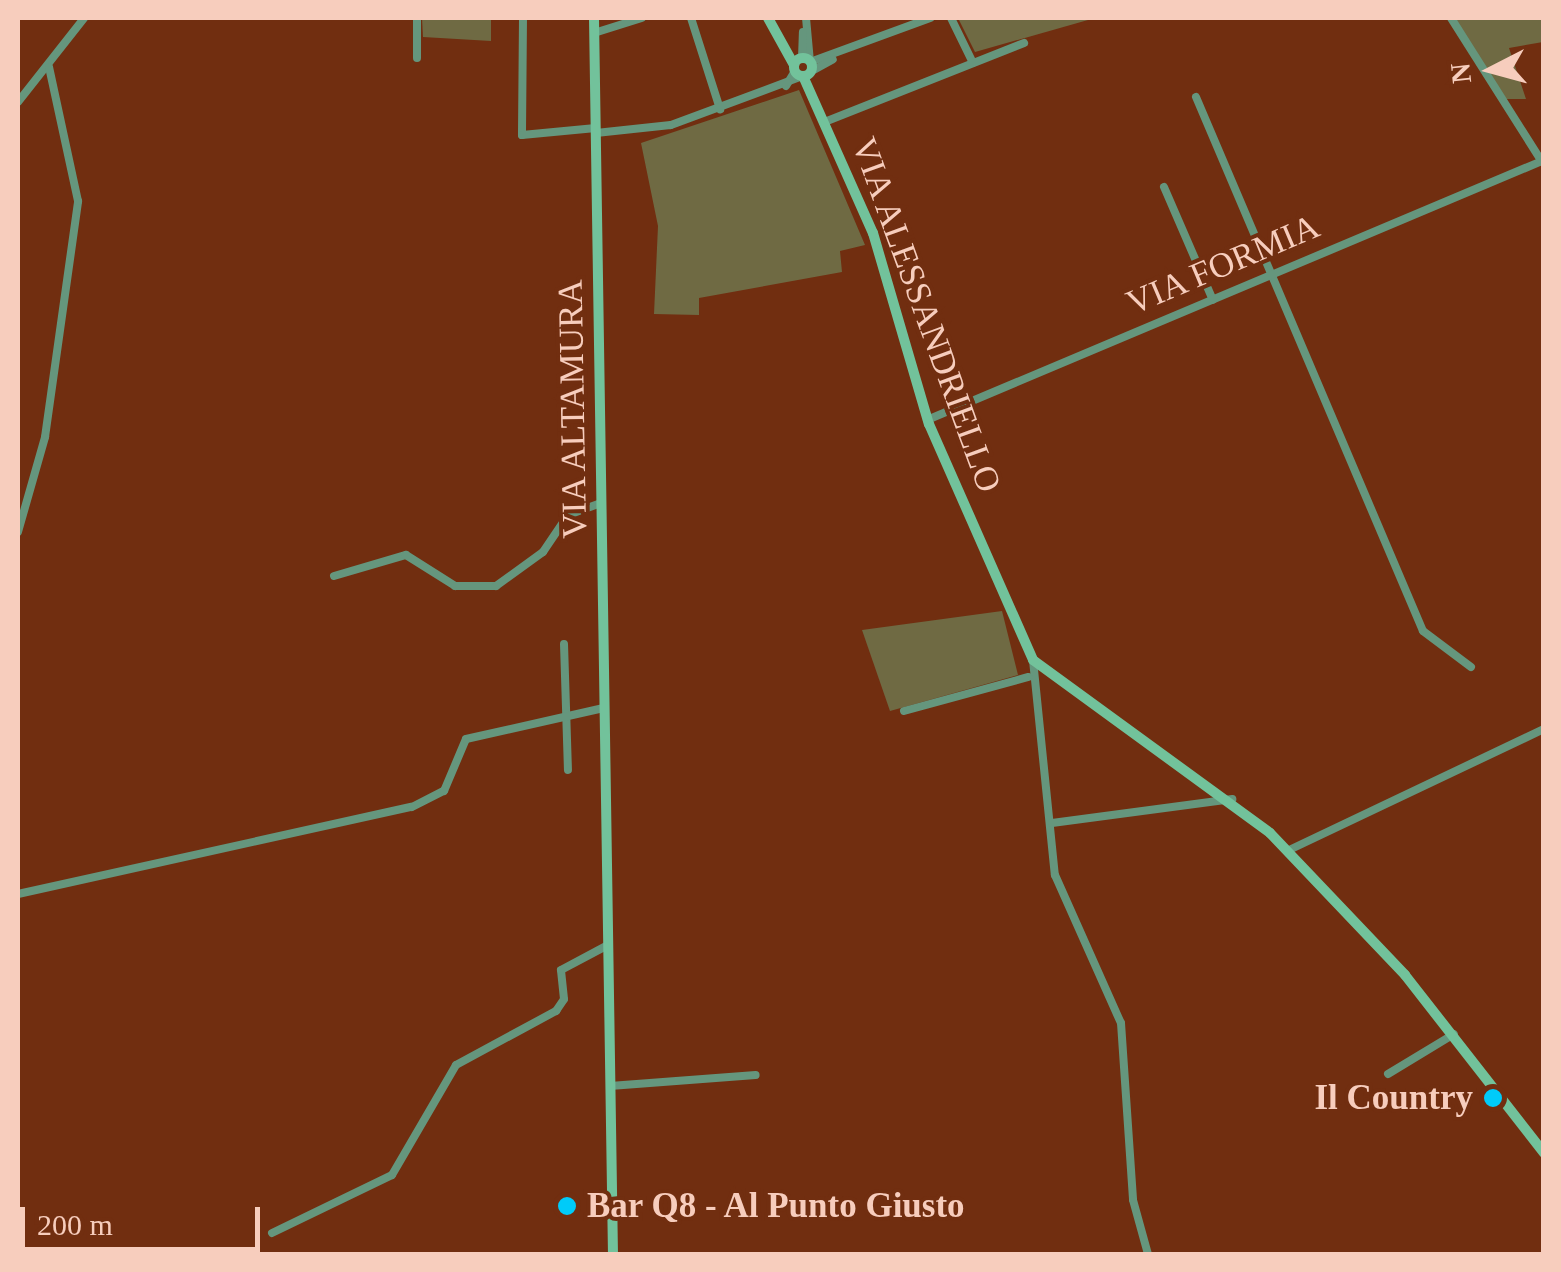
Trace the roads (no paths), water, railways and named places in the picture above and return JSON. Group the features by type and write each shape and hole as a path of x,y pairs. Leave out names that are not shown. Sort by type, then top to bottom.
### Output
{"street":[{"path":"18,102 50,67 84,18"},
{"path":"416,18 418,58"},
{"path":"524,18 522,134 652,130 783,90 803,69 930,18"},
{"name":"VIA ALTAMURA","path":"594,18 610,1086 615,1113 613,1254"},
{"path":"594,34 642,18"},
{"path":"690,18 720,109"},
{"name":"VIA ALESSANDRIELLO","path":"768,18 803,69 827,121 873,233 927,420 1033,660"},
{"path":"803,69 805,18"},
{"path":"951,18 973,63"},
{"path":"1452,18 1542,162"},
{"path":"827,121 1024,43"},
{"path":"18,532 45,437 78,201 50,67"},
{"path":"1196,97 1423,632 1470,667"},
{"name":"VIA FORMIA","path":"927,420 1542,162"},
{"path":"1164,186 1212,300"},
{"path":"334,576 406,555 455,586 496,586 544,552 568,515 602,503"},
{"path":"564,644 570,712 568,770"},
{"path":"1148,1254 1132,1200 1122,1023 1055,875 1052,823 1028,677 1033,660 1103,718 1232,799 1288,850 1454,1034 1543,1152"},
{"path":"904,711 1028,677"},
{"path":"18,894 423,803 444,791 466,739 570,712 604,708"},
{"path":"1288,850 1544,729"},
{"path":"1052,823 1232,799"},
{"path":"272,1233 392,1175 456,1065 556,1010 564,999 560,970 608,945"},
{"path":"1388,1074 1454,1034"},
{"path":"610,1086 756,1075"}],"place":[{"name":"Il Country","path":"1493,1098"},
{"name":"Bar Q8 - Al Punto Giusto","path":"567,1206"}]}
